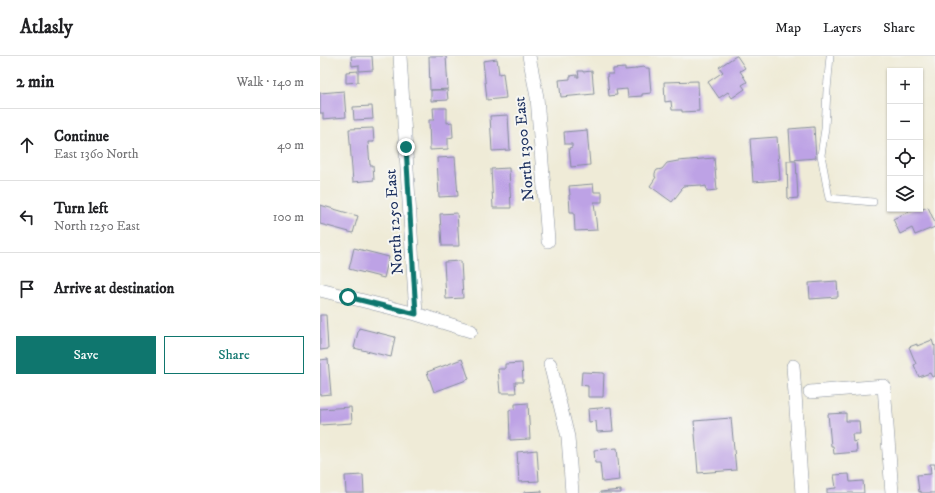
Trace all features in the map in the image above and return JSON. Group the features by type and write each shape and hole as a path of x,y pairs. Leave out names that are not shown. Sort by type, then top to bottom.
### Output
{"street":[{"name":"North 1250 East","path":"400,56 416,314"},
{"name":"North 1300 East","path":"529,56 538,97 548,241"},
{"path":"320,290 416,314 471,331"},
{"path":"550,364 568,437 572,493"},
{"path":"793,366 802,493"},
{"path":"810,392 884,386 892,493"}],"lane":[{"path":"830,56 825,128 821,155 829,198 873,202"}],"building":[{"path":"351,56 372,56 373,70 359,71 359,65 352,66"},
{"path":"429,56 446,56 448,89 430,90"},
{"path":"736,56 745,68 740,71 747,82 742,85 745,89 732,98 728,92 719,98 708,82 723,72 719,67"},
{"path":"497,59 499,74 503,73 506,98 487,100 483,61"},
{"path":"644,67 649,68 651,93 642,94 642,96 628,97 627,89 616,90 617,95 609,96 607,74 613,74 613,69 625,68 625,70"},
{"path":"358,71 358,82 346,83 346,72"},
{"path":"578,71 592,71 594,94 561,97 559,80 570,79 570,76 577,75 577,77 579,77"},
{"path":"698,81 699,111 682,112 682,110 672,110 671,101 665,102 664,82"},
{"path":"431,90 447,90 448,100 431,101"},
{"path":"344,91 346,117 323,119 323,113 320,113 320,93"},
{"path":"372,106 373,119 354,120 353,107"},
{"path":"433,108 447,108 447,123 452,122 453,137 448,138 448,149 430,150 429,120 434,120"},
{"path":"508,115 510,150 492,151 490,116"},
{"path":"814,127 816,158 791,160 789,129"},
{"path":"373,128 374,142 368,142 370,165 373,165 374,180 353,182 349,129"},
{"path":"587,130 590,165 571,167 569,148 572,147 572,144 565,144 564,132"},
{"path":"777,137 780,180 753,182 750,139"},
{"path":"455,157 458,196 439,197 437,158"},
{"path":"714,158 717,190 707,191 706,186 701,187 701,185 683,186 672,202 650,186 656,177 655,173 657,170 662,169 667,163"},
{"path":"787,161 796,161 798,198 788,199"},
{"path":"509,168 511,208 493,208 491,169"},
{"path":"593,184 594,192 602,192 602,202 594,202 597,230 575,231 574,212 570,212 569,186"},
{"path":"320,205 358,216 353,233 320,224"},
{"path":"928,207 935,223 935,227 915,235 912,228 900,234 893,219 908,212 923,212 923,209"},
{"path":"457,213 459,246 442,246 440,214"},
{"path":"354,248 389,257 384,278 349,269"},
{"path":"461,261 463,298 446,299 444,262"},
{"path":"837,281 838,297 810,299 809,283"},
{"path":"320,315 326,315 328,349 320,350"},
{"path":"359,328 395,337 391,357 354,348"},
{"path":"932,340 934,346 935,345 935,376 932,377 930,373 919,377 914,365 916,364 909,347 917,344 917,346"},
{"path":"328,359 331,394 320,395 320,360"},
{"path":"462,359 469,379 434,392 427,372"},
{"path":"522,363 523,382 515,382 516,393 500,393 498,369 505,369 505,364"},
{"path":"582,372 604,373 603,397 588,397 588,386 581,385"},
{"path":"528,403 530,439 510,440 509,410 515,409 515,404"},
{"path":"351,407 352,423 320,425 320,409"},
{"path":"611,407 613,431 597,432 596,421 589,422 588,409"},
{"path":"846,413 846,421 859,421 860,434 852,434 853,442 856,441 857,452 834,454 833,446 831,446 828,414"},
{"path":"731,418 736,470 698,473 694,421"},
{"path":"617,448 620,480 602,482 600,463 595,463 594,450"},
{"path":"537,450 539,481 519,482 517,452"},
{"path":"930,464 935,464 935,493 921,493 921,491 919,492 917,475 931,474"},
{"path":"849,474 850,482 863,481 864,493 827,493 827,489 836,488 834,475"},
{"path":"363,475 364,493 346,493 345,476"},
{"path":"621,490 621,493 600,493 600,492"},
{"path":"542,491 542,493 524,493 524,492"}],"route":[{"path":"348,297 416,314 406,147"}]}
